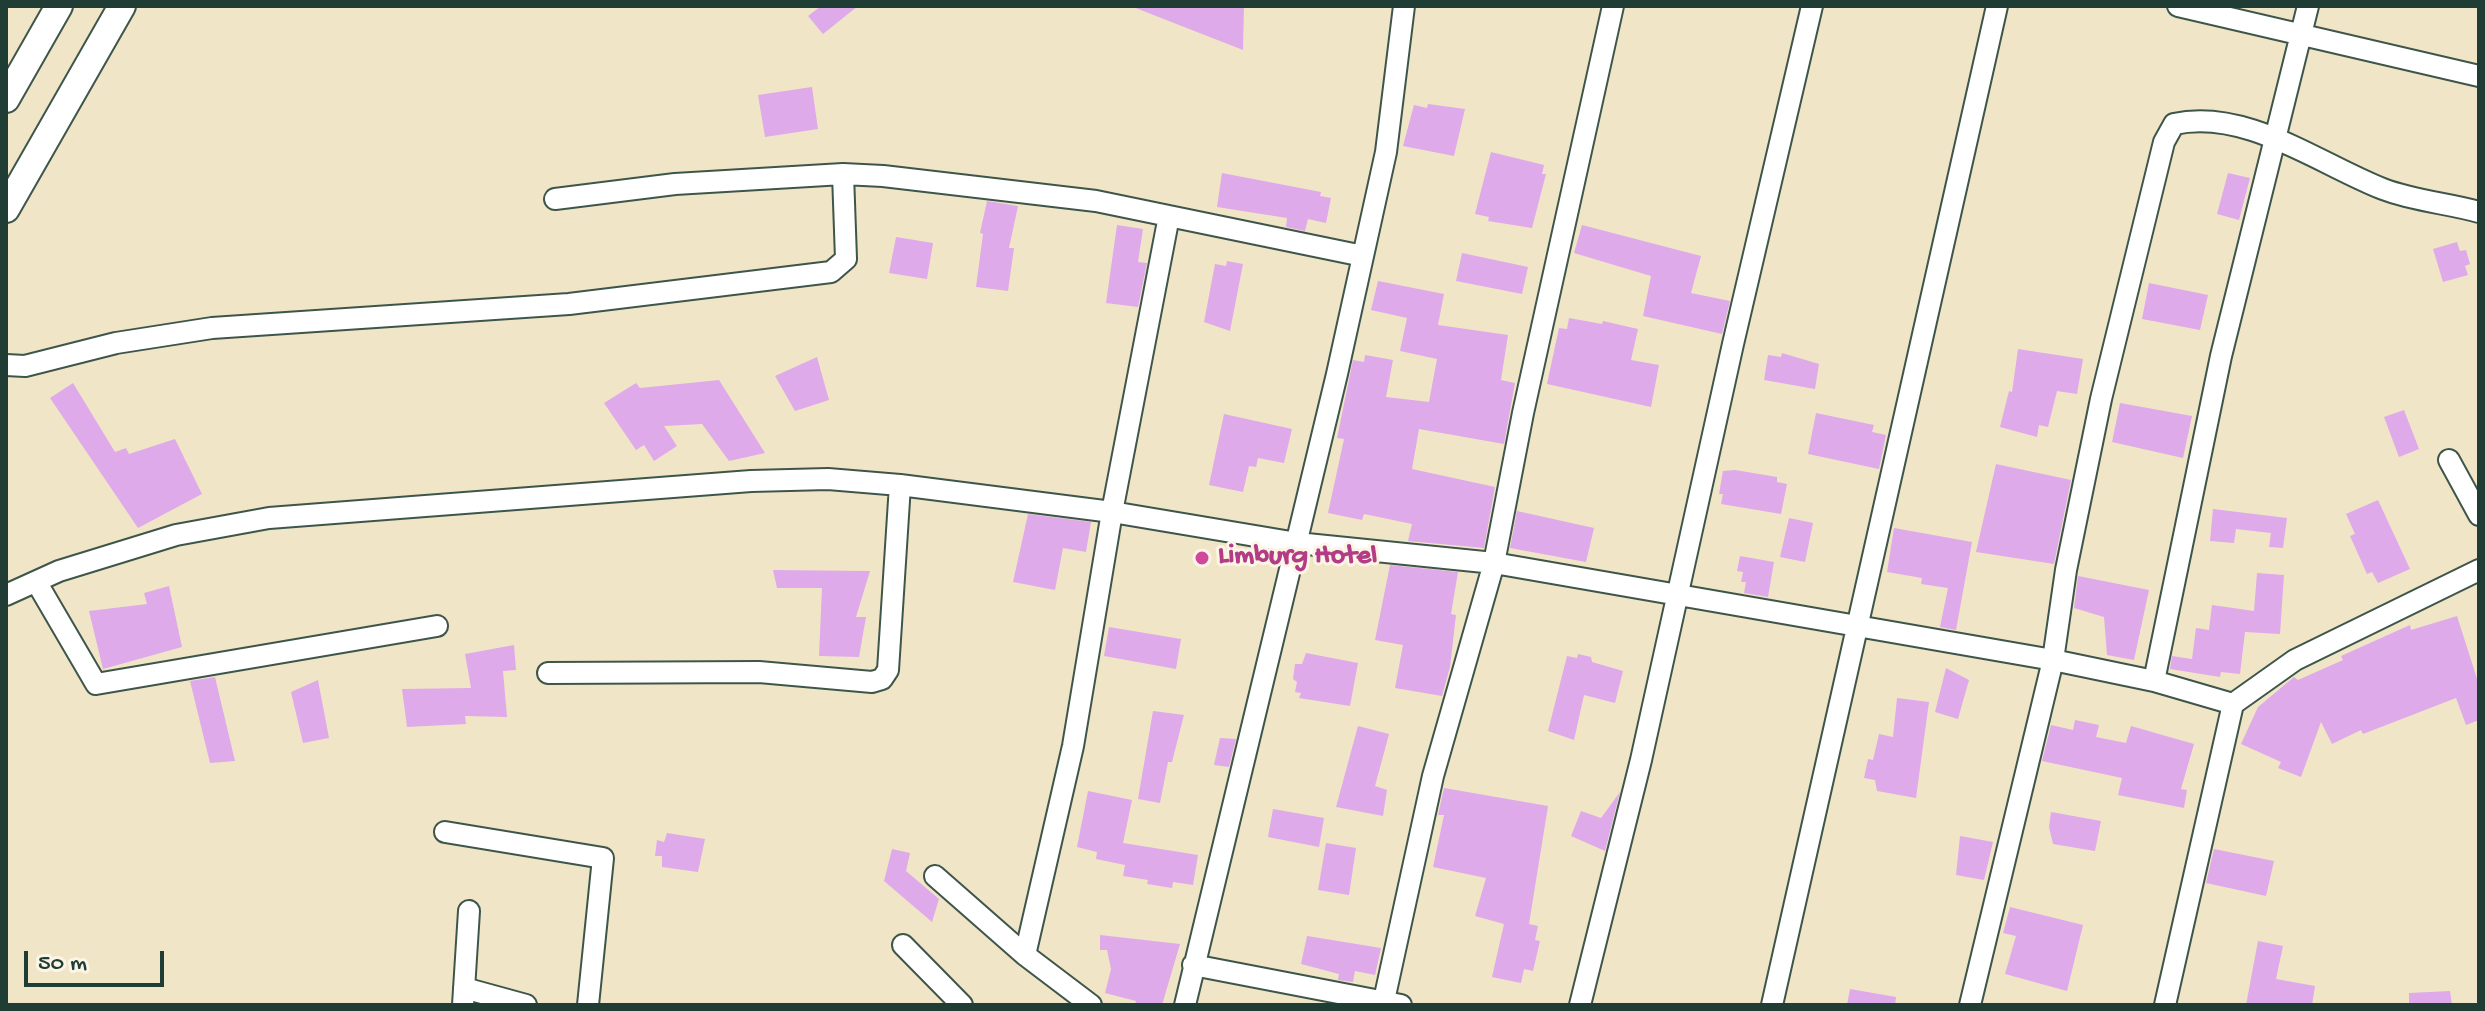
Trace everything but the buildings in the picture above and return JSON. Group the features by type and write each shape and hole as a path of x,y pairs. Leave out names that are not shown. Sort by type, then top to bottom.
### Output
{"main road":[{"path":"6,99 59,6"},
{"path":"6,209 122,6"}],"street":[{"path":"1185,1005 1297,543 1386,152 1404,6"},
{"path":"1193,965 1389,1004 1433,776 1494,563 1523,413 1613,6"},
{"path":"1580,1005 1641,760 1812,6"},
{"path":"1772,1005 1997,6"},
{"path":"2178,6 2479,76"},
{"path":"2154,681 2182,531 2273,140 2308,6"},
{"path":"1970,1005 2053,660 2066,570 2101,399 2164,142 2174,124 2191,120 2243,127 2402,196 2476,211 2479,232"},
{"path":"555,199 675,184 843,174 914,178 1096,201 1363,256"},
{"path":"6,365 25,366 116,343 212,328 569,304 831,272 846,259 843,174"},
{"path":"1025,955 1073,746 1112,512 1169,216"},
{"path":"2449,460 2479,515"},
{"path":"6,595 59,571 176,535 269,518 751,481 828,479 1112,512 1297,543 1494,563 1856,623 2053,660 2154,681 2233,704"},
{"path":"548,673 759,672 872,682 882,679 888,670 900,485"},
{"path":"2165,1005 2233,704 2295,660 2479,570"},
{"path":"37,583 96,684 437,626"},
{"path":"445,832 603,858 588,1005"},
{"path":"935,876 1025,955 1091,1005"},
{"path":"469,911 464,997 526,1005"},
{"path":"903,945 962,1005"}],"place":[{"name":"Limburg Hotel","path":"1202,558"}]}
